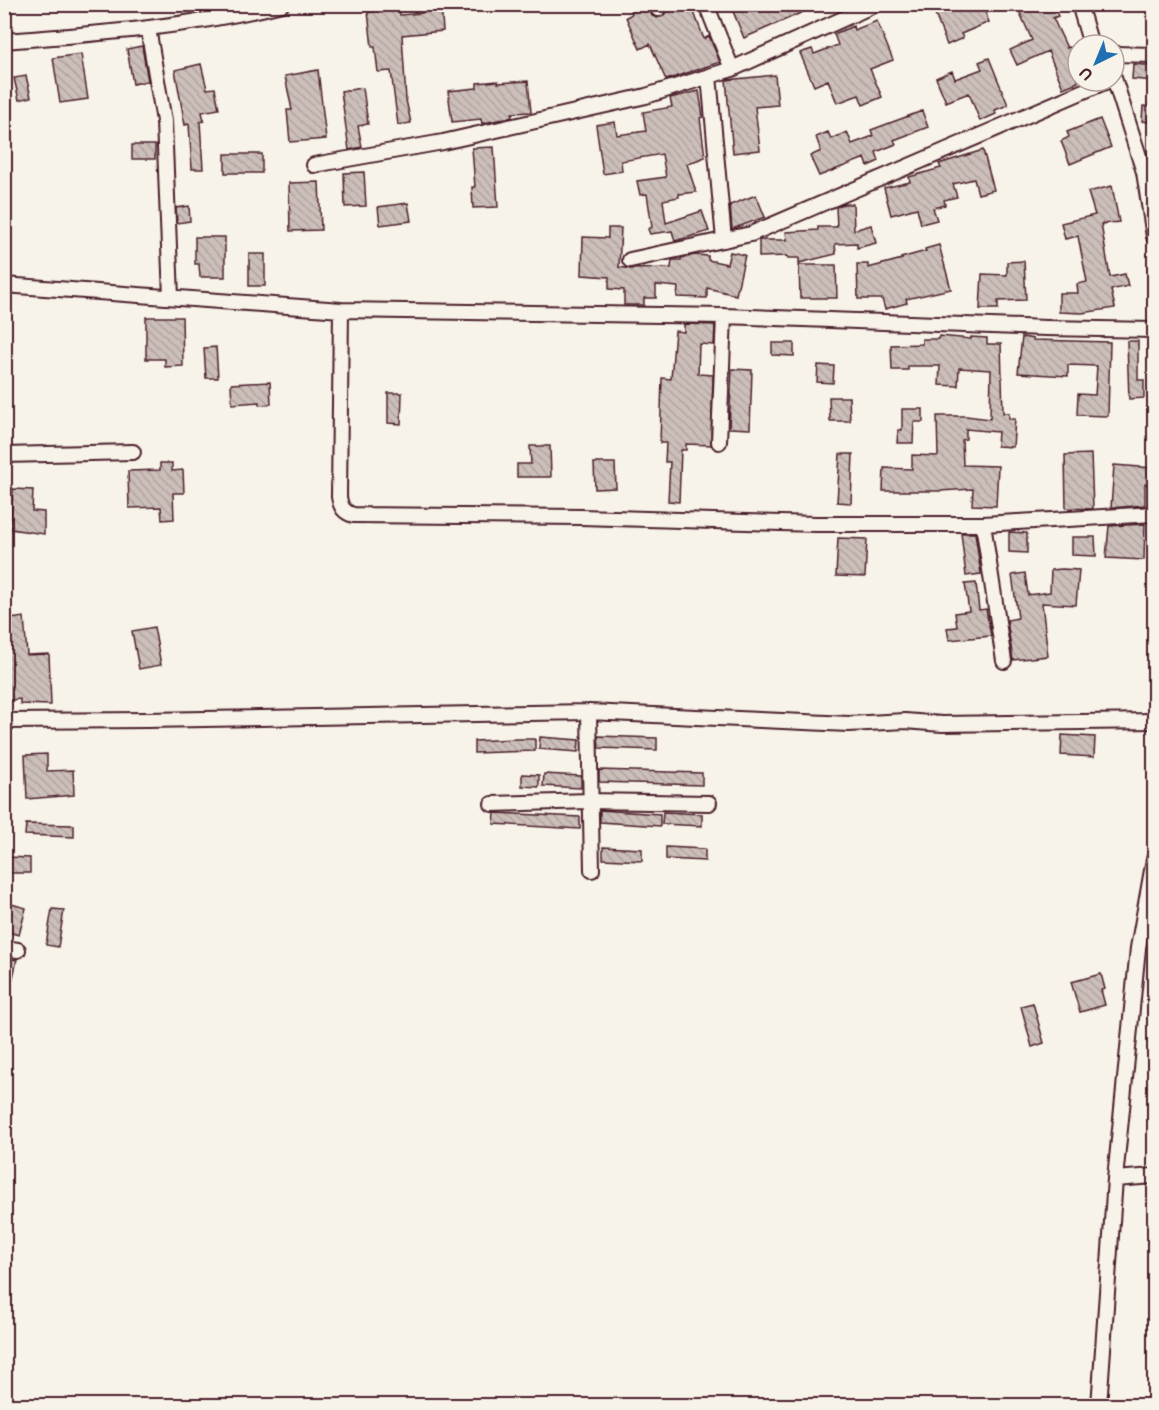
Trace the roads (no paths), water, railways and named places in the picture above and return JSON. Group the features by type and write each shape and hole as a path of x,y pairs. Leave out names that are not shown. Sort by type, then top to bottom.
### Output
{"street":[{"path":"4,41 148,28 251,12 282,4"},
{"path":"706,4 732,69"},
{"path":"314,165 443,142 646,96 732,69 876,4"},
{"path":"1079,4 1087,33"},
{"path":"148,28 164,122 171,297"},
{"path":"1126,54 1155,55"},
{"path":"708,76 724,240"},
{"path":"630,260 750,234 1079,93"},
{"path":"1119,93 1144,172 1155,237"},
{"path":"4,285 340,310 724,316 1155,330"},
{"path":"340,310 339,497 345,512 353,515 581,516 816,524 983,524 1155,514"},
{"path":"719,442 724,316"},
{"path":"4,455 133,452"},
{"path":"983,524 1004,661"},
{"path":"4,720 159,720 589,712 849,724 905,721 942,724 1155,721"},
{"path":"589,712 592,870"},
{"path":"492,804 590,801 710,803"},
{"path":"1099,1406 1115,1179 1138,948 1155,859"},
{"path":"1115,1179 1155,1176"}]}
